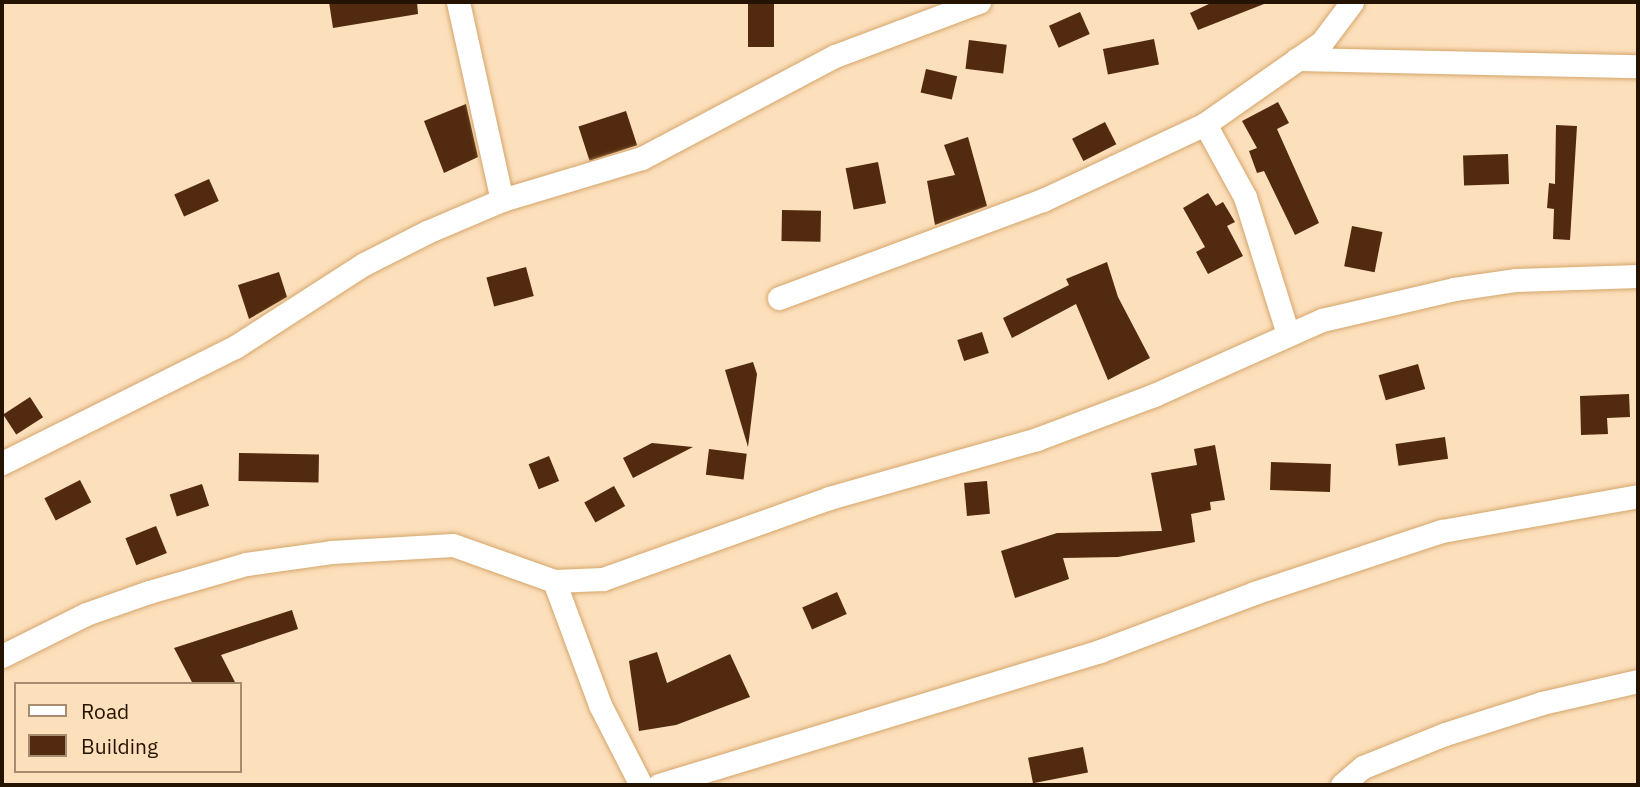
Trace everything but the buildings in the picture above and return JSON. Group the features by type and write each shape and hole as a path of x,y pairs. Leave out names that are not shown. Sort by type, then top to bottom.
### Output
{"street":[{"path":"458,2 502,200"},
{"path":"2,463 235,348 364,264 502,200 642,158 835,56 979,2"},
{"path":"779,298 1043,200 1205,124 1322,42 1352,2"},
{"path":"1297,59 1638,66"},
{"path":"1205,124 1245,197 1288,334"},
{"path":"2,656 86,614 149,592 246,564 331,552 453,545 554,581 603,579 829,498 1037,439 1288,334 1369,306 1516,280 1638,276"},
{"path":"659,785 1101,651 1254,593 1442,531 1638,496"},
{"path":"554,581 600,705 641,785"},
{"path":"1342,785 1363,767 1445,734 1638,681"}]}
